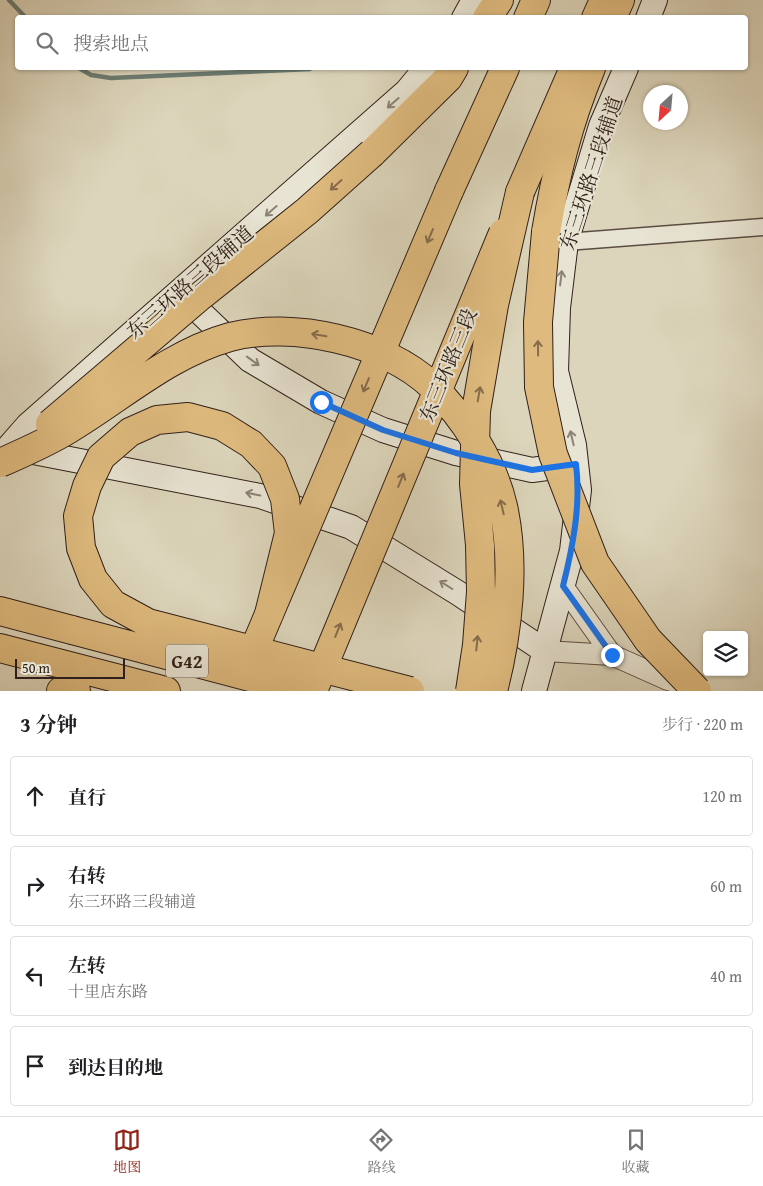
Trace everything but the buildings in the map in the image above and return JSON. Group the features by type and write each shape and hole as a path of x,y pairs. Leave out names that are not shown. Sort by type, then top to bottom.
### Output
{"highway":[{"path":"490,15 499,0"},
{"path":"529,15 536,0"},
{"path":"597,15 604,0"},
{"path":"613,15 620,0"},
{"path":"3,452 307,211 372,153 448,78 453,70"},
{"path":"238,688 448,191 504,70"},
{"name":"东三环路三段","path":"313,691 520,192 573,70"},
{"path":"591,70 573,112 556,171 556,237 538,322 539,387 554,454 596,563 648,640 697,691"},
{"path":"470,691 477,645 481,592 480,545 474,484 476,411 494,305 520,192"},
{"path":"3,452 68,430 181,355 231,337 268,332 317,334 355,343 394,360 431,385 461,419 489,465 503,506 510,556 506,615 493,691"},
{"path":"269,614 289,533 285,498 272,466 251,444 222,426 188,417 157,420 130,432 101,457 87,486 78,516 81,548 93,579 113,604 148,623 410,691"},
{"name":"G42","path":"0,611 303,691"},
{"name":"G42","path":"0,648 166,691"},
{"path":"61,691 76,691"}],"main road":[{"path":"466,15 474,0"},
{"path":"649,15 655,0"},
{"name":"东三环路三段辅道","path":"3,452 28,425 407,91 424,70"},
{"name":"东三环路三段辅道","path":"534,691 572,551 579,490 574,446 556,371 558,308 556,237 625,70"},
{"path":"179,292 250,360 321,402 383,430 456,453 532,470 576,464"},
{"path":"3,452 260,496 351,527 458,593 545,651"}],"street":[{"path":"556,237 763,227"},
{"path":"563,586 612,655"},
{"path":"545,651 612,655 668,680 708,691"}],"waterway":[{"path":"9,0 23,15"},
{"path":"82,70 91,75 111,78 288,70"}],"route":[{"path":"321,402 383,430 456,453 532,470 576,464 579,490 572,551 563,586 612,655"}]}
